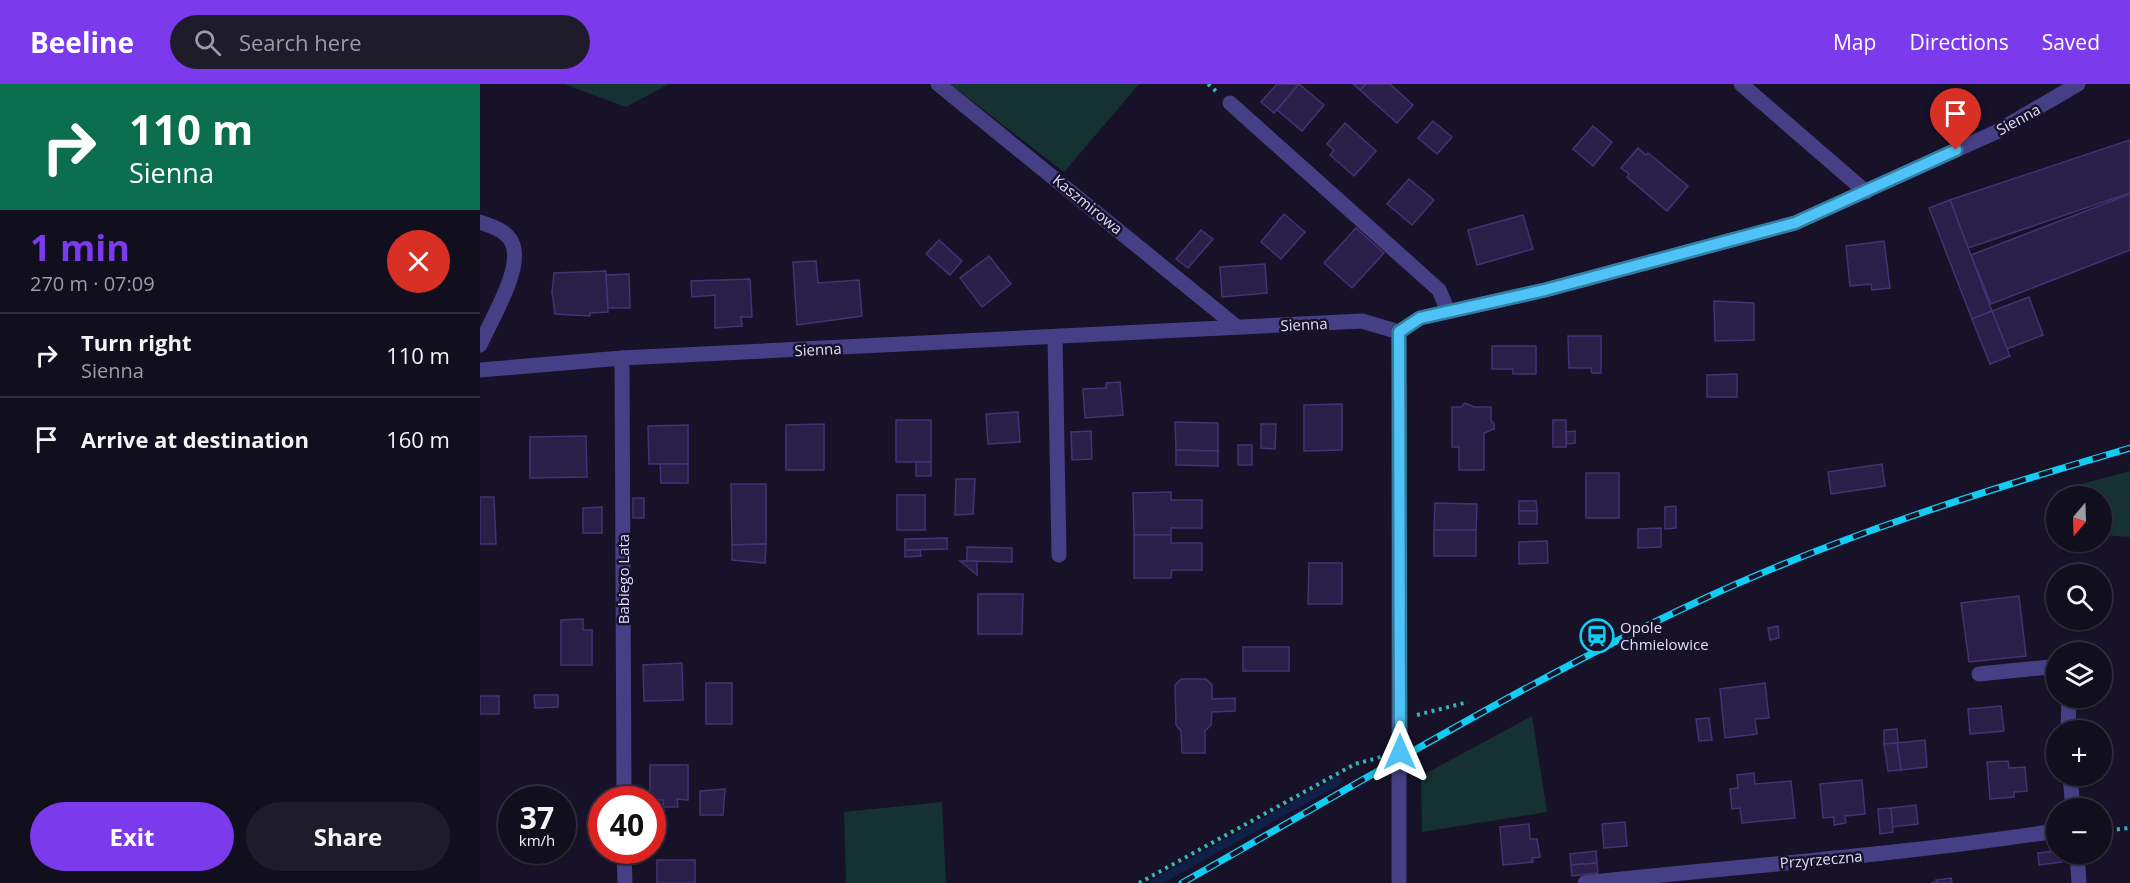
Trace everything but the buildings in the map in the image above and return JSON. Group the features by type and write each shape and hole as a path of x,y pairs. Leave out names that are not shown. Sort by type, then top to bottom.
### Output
{"street":[{"name":"Kaszmirowa","path":"938,84 1237,327"},
{"path":"1741,84 1866,192"},
{"name":"Sienna","path":"480,369 622,358 1362,321 1399,332 1420,318 1545,290 1743,239 1795,223 1995,132 2078,84"},
{"path":"1230,103 1439,290 1448,311"},
{"path":"480,222 500,229 513,244 516,265 480,345"},
{"path":"1399,332 1399,883"},
{"path":"1055,337 1059,555"},
{"name":"Babiego Lata","path":"622,358 624,786"},
{"path":"1979,674 2046,667"},
{"name":"Przyrzeczna","path":"1585,883 1799,860 1838,859 2046,832"},
{"path":"624,864 625,883"},
{"path":"2078,864 2079,883"}],"path":[{"path":"1412,717 1468,702"},
{"path":"1139,883 1355,764 1400,752"},
{"path":"2112,830 2130,828"}],"green space":[{"path":"564,84 669,84 626,107"},
{"path":"950,84 1139,84 1064,172"},
{"path":"2130,471 2130,537 2112,536 2112,486 2074,486"},
{"path":"1532,716 1547,812 1422,832 1421,776"},
{"path":"942,802 946,883 846,883 844,812"}],"waterway":[{"path":"1155,883 1338,781"}],"railway":[{"path":"1182,883 1503,701 1699,601 1858,535 2020,481 2130,448"}],"place":[{"name":"Opole Chmielowice","path":"1597,636"}],"route":[{"path":"1400,752 1399,332 1420,318 1545,290 1743,239 1795,223 1956,150"}]}
